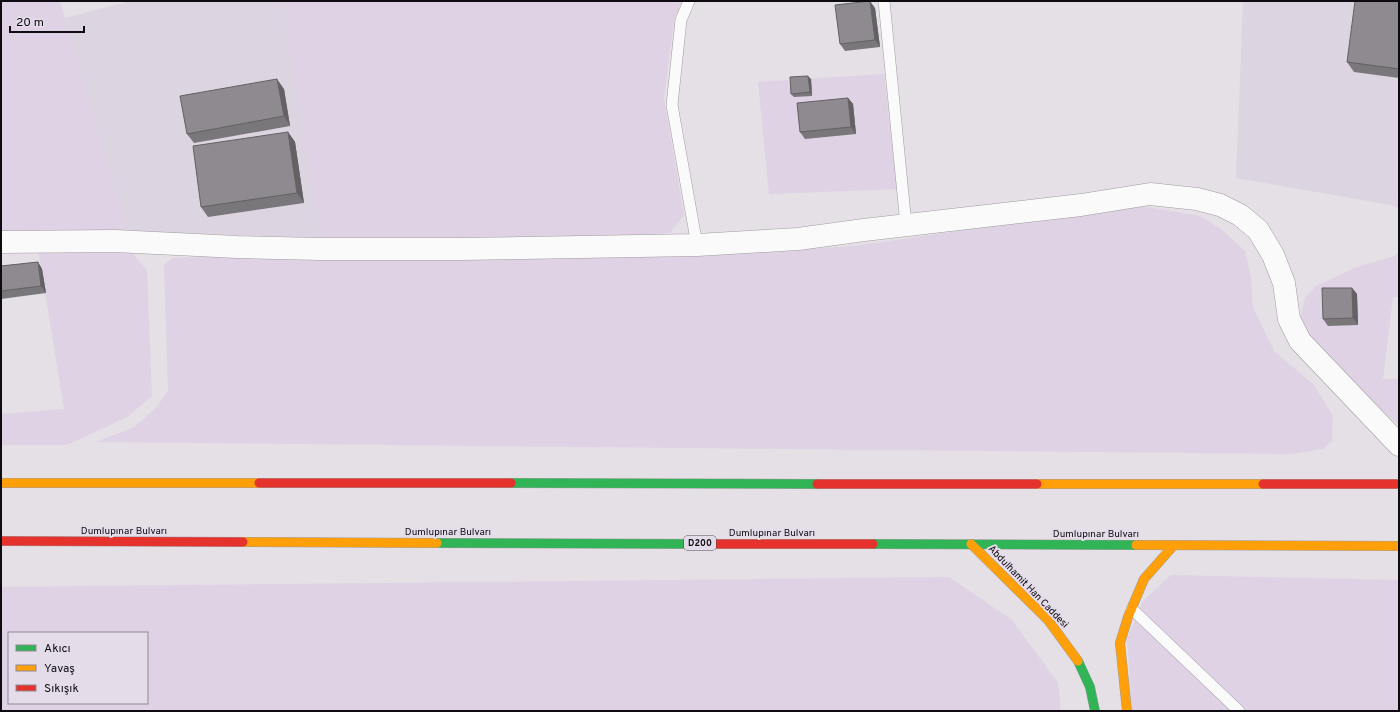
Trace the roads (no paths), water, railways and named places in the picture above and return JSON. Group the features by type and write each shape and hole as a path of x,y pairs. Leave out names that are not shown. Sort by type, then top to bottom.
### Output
{"main road":[{"path":"1,483 1399,484"},
{"name":"Dumlupınar Bulvarı","path":"1,541 1399,546"},
{"name":"Abdulhamit Han Caddesi","path":"971,544 1049,622 1068,645 1085,673 1095,702 1096,711"},
{"path":"1128,711 1120,643 1144,579 1174,545"}],"street":[{"path":"1,242 115,241 237,247 336,249 460,249 697,245 798,239 1150,194 1197,199 1220,206 1240,215 1258,230 1273,255 1284,283 1289,319 1300,341 1399,445"}],"lane":[{"path":"689,1 681,20 672,105 697,245"},
{"path":"884,1 906,225"},
{"path":"1132,609 1239,711"}]}
